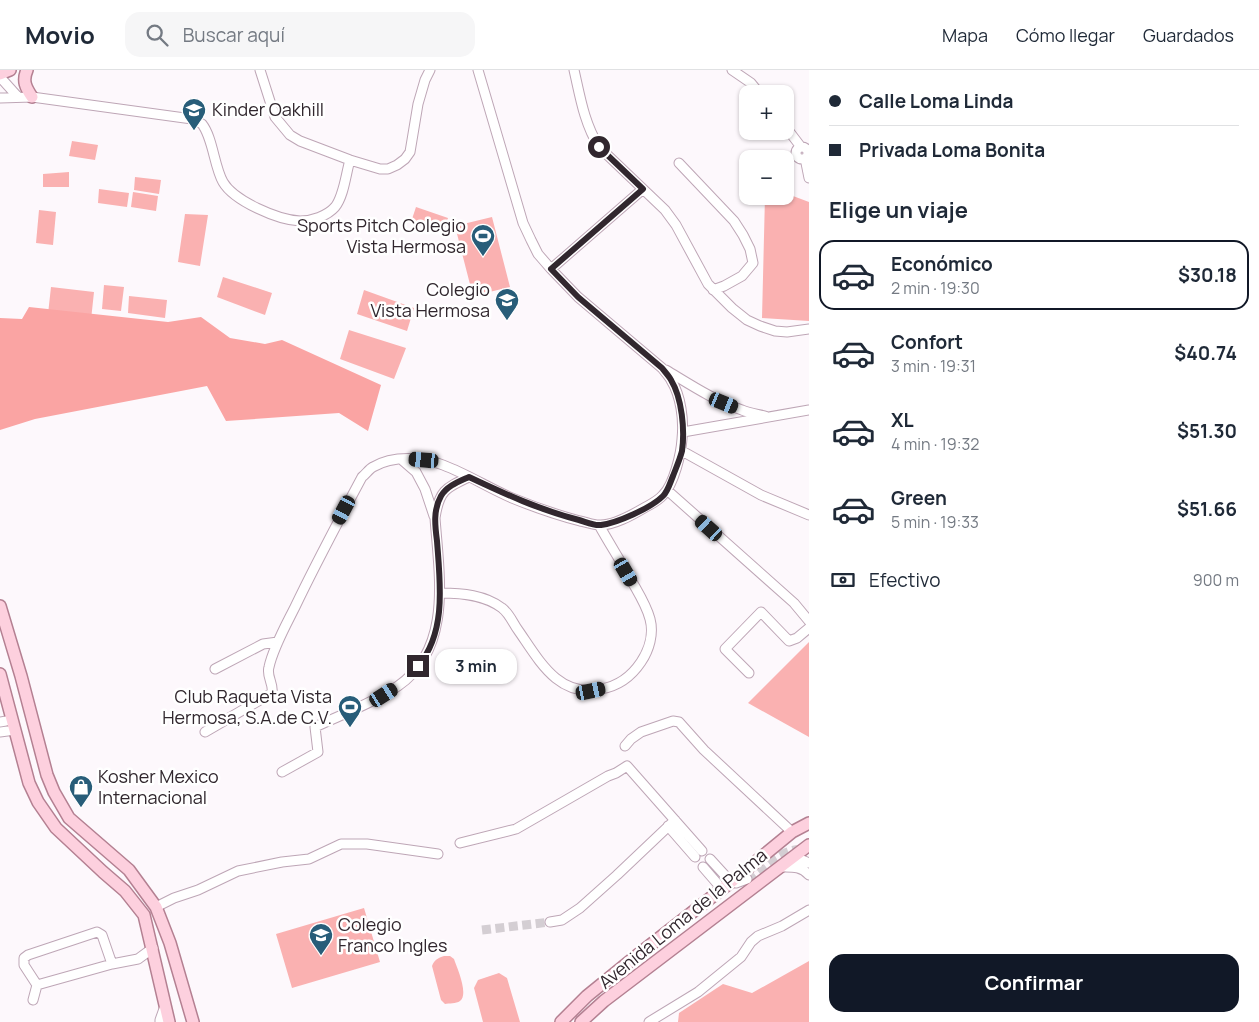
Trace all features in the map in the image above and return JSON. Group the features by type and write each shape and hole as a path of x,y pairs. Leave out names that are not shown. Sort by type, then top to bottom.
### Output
{"main road":[{"path":"0,75 10,70"},
{"path":"27,70 24,82 26,89 32,97"},
{"path":"0,607 21,676 47,775 54,792 69,818 129,870 156,907 170,943 193,1022"},
{"path":"0,674 29,783 38,802 56,828 125,890 144,915 169,1022"},
{"name":"Avenida Loma de la Palma","path":"562,1022 587,996 635,957 792,832 809,823"},
{"path":"68,840 76,836 79,828"},
{"name":"Avenida Loma de la Palma","path":"581,1022 604,1001 809,845"},
{"path":"569,1022 635,957"}],"street":[{"path":"260,70 275,117 290,135 300,141 350,160 380,169 388,169 398,165 410,152 420,96 430,70"},
{"path":"478,70 523,223 538,254 578,297 662,368 724,403 767,417"},
{"path":"574,70 586,122 599,147 665,210 676,225 713,290 747,320 760,326 775,331 787,332 809,329"},
{"path":"732,70 753,85"},
{"path":"0,75 18,97"},
{"path":"0,98 32,97 192,118 201,124 206,132 222,181 232,193 249,204 271,214 299,221 313,219 334,208 340,199 350,160"},
{"path":"794,138 801,147 807,150 806,163 809,178"},
{"path":"679,163 734,221 750,248 753,263 742,276 713,290"},
{"path":"551,269 643,189"},
{"path":"205,732 272,693 273,688 268,668 278,642 318,560 362,477 372,468 384,462 401,459 424,460 442,465 512,498 563,516 599,525 614,522 635,513 662,496 667,490 682,451 681,406 671,379 662,368"},
{"path":"683,432 809,410"},
{"path":"682,451 761,495 809,515"},
{"path":"282,772 318,752 315,727 384,695 400,684 425,658 433,640 440,593 435,518 425,489 416,472 401,459"},
{"path":"435,518 440,497 445,490 469,477"},
{"path":"667,490 794,603 809,621"},
{"path":"440,593 461,593 478,597 495,603 505,610 546,670 559,682 576,689 591,691 620,683 632,674 648,649 651,635 650,621 644,603 599,525"},
{"path":"749,673 725,649 761,612 789,641 797,638 809,628"},
{"path":"215,669 263,644 278,642"},
{"path":"625,746 641,732 673,721 679,722 704,750 792,832"},
{"path":"0,722 14,725"},
{"path":"0,732 14,725"},
{"path":"464,845 516,829 627,766 672,823 695,857"},
{"path":"672,823 702,851"},
{"path":"550,922 562,920 580,908 672,823"},
{"path":"156,907 238,871 282,862 309,860 341,844 367,844 438,854"},
{"path":"710,859 726,886"},
{"path":"784,864 802,860 809,863"},
{"path":"784,864 803,869 809,875"},
{"path":"703,867 726,886"},
{"path":"726,886 747,880"},
{"path":"649,1022 698,992 741,958 751,942 758,936 782,926 809,910"},
{"path":"33,1000 36,985 24,965 24,958 28,954 97,932 102,935 112,964"},
{"path":"36,985 112,964 138,959 153,951"},
{"path":"160,1022 164,1001"}],"shaded area":[{"path":"72,141 98,145 95,160 69,156"},
{"path":"69,172 69,187 43,187 43,174"},
{"path":"135,177 161,180 159,194 134,190"},
{"path":"99,189 129,193 127,207 98,203"},
{"path":"133,192 158,196 156,211 131,207"},
{"path":"794,196 809,202 809,321 762,318 765,205 794,205"},
{"path":"416,207 448,218 443,234 411,222"},
{"path":"39,210 56,212 53,245 36,243"},
{"path":"185,214 208,215 200,266 178,262"},
{"name":"Sports Pitch Colegio Vista Hermosa","path":"492,217 510,287 473,296 455,226"},
{"path":"223,277 272,293 265,315 217,297"},
{"path":"104,285 124,287 121,311 102,309"},
{"path":"51,287 94,292 91,320 48,314"},
{"path":"364,290 414,308 407,331 357,314"},
{"path":"129,296 167,300 165,318 128,313"},
{"path":"29,307 168,322 201,317 230,338 265,344 282,340 381,385 368,431 339,413 226,421 207,386 35,419 0,430 0,318 22,319"},
{"path":"349,330 406,348 394,379 340,359"},
{"path":"809,642 809,737 748,703"},
{"path":"364,908 380,962 292,988 276,934"},
{"path":"444,956 450,956 454,959 462,981 462,998 457,1003 445,1004 441,1000 432,966 436,960"},
{"path":"809,961 809,1022 678,1022 679,1013 723,984 752,993"},
{"path":"499,973 507,978 520,1022 483,1022 474,988 478,980"}],"tunnel":[{"path":"747,879 789,851 804,850"},
{"path":"482,930 550,922"}],"place":[{"name":"Kinder Oakhill","path":"194,131"},
{"name":"Sports Pitch Colegio Vista Hermosa","path":"483,257"},
{"name":"Colegio Vista Hermosa","path":"507,321"},
{"name":"Club Raqueta Vista Hermosa, S.A.de C.V.","path":"350,728"},
{"name":"Kosher Mexico Internacional","path":"81,808"},
{"name":"Colegio Franco Ingles","path":"321,956"}],"route":[{"path":"418,666 425,658 433,640 437,623 440,593 435,518 440,497 445,490 469,477 512,498 563,516 599,525 614,522 635,513 662,496 667,490 677,467 682,451 683,432 681,406 671,379 662,368 578,297 551,269 643,189 599,147"}]}
